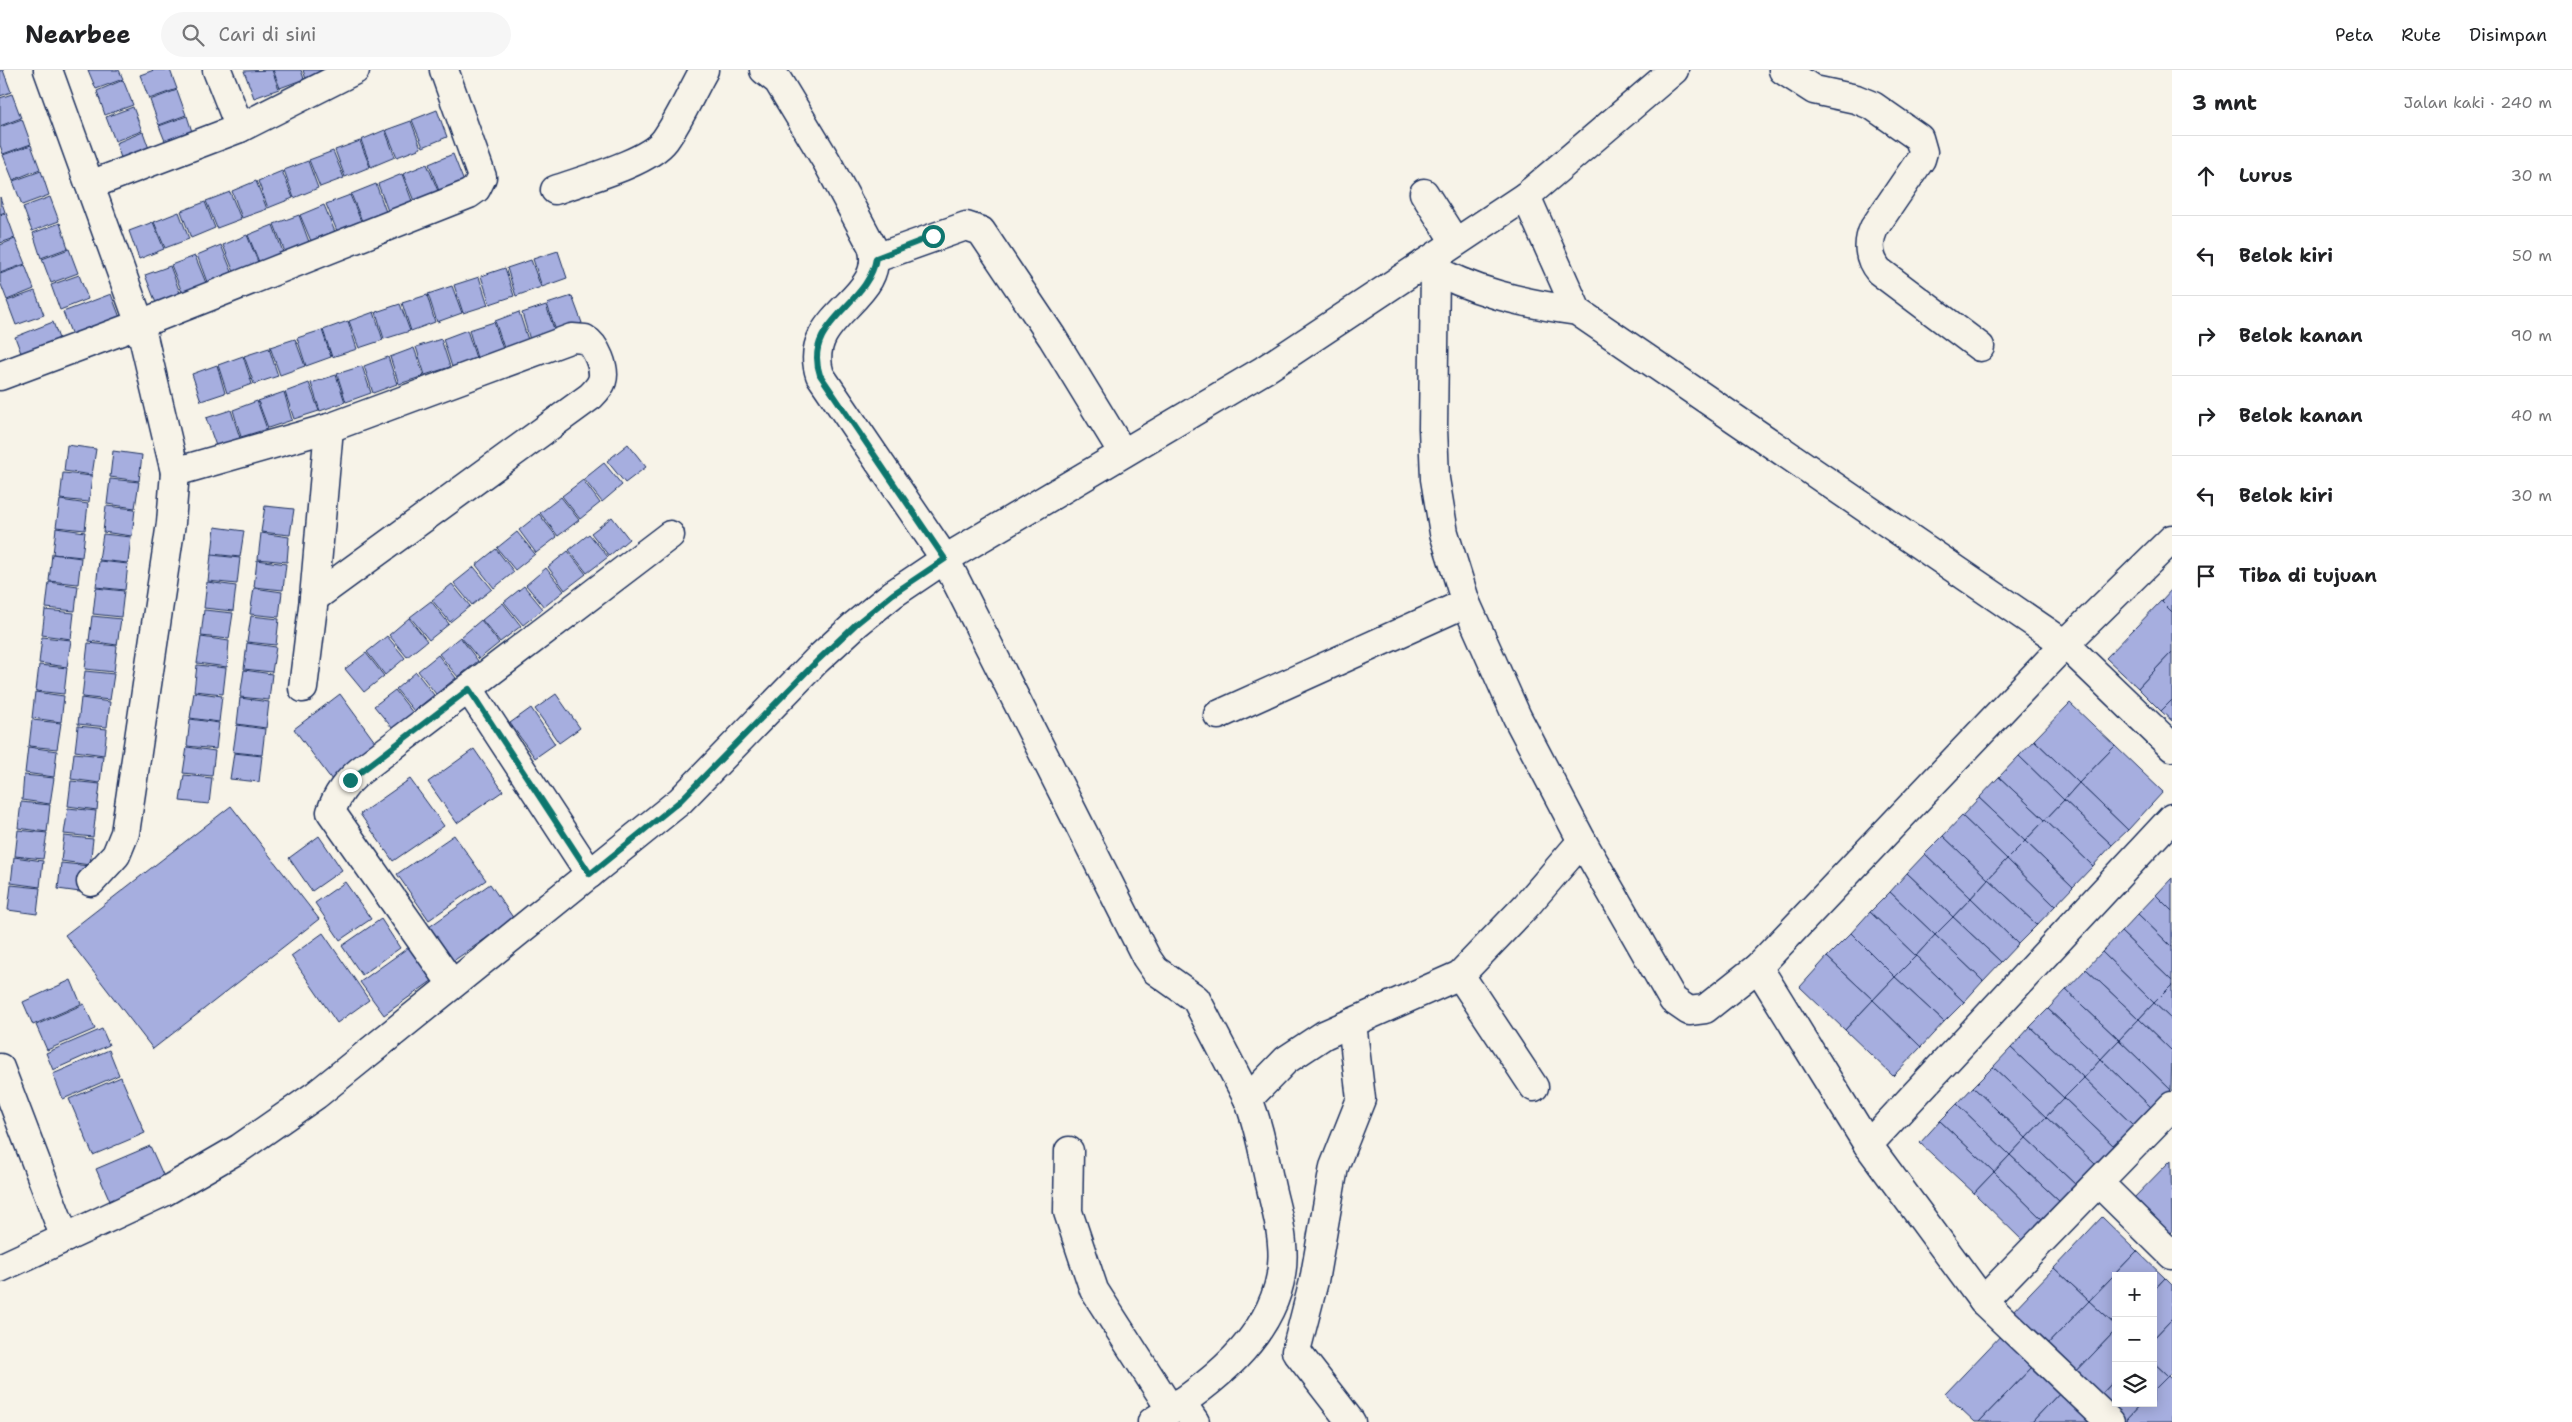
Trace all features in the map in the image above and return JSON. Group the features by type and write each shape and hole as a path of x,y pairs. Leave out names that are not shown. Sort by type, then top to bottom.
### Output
{"street":[{"path":"48,70 140,324 175,472 171,523 125,833 116,855 91,882"},
{"path":"217,70 240,128"},
{"path":"90,185 240,128 355,70"},
{"path":"0,376 140,324 469,194 476,189 482,177 444,70"},
{"path":"555,190 638,160 652,152 664,141 704,70"},
{"path":"764,70 778,81 827,162 872,246 876,258 866,284 824,331 817,352 819,370 945,559 1146,957 1155,970 1196,999 1248,1099 1256,1119 1282,1245 1280,1276 1270,1310 1245,1349 1175,1414 1094,1290 1068,1212 1069,1151"},
{"path":"1782,70 1814,90 1866,102 1919,138 1923,152 1921,159 1874,228 1870,237 1870,258 1879,271 1980,347"},
{"path":"1,1262 65,1238 164,1192 240,1148 316,1095 680,801 818,660 856,624 893,594 945,559 1264,370 1430,267 1455,242 1526,196 1657,75"},
{"path":"1424,193 1455,242"},
{"path":"1526,196 1577,311"},
{"path":"876,258 966,226 981,231 1052,337 1123,453"},
{"path":"1430,267 1517,302 1577,311 2065,644 2172,747"},
{"path":"1430,267 1435,479 1444,533 1466,603 1517,717 1582,841 1677,1005 1689,1011 1704,1008 1758,967 2065,644 2172,540"},
{"path":"175,472 328,428 572,338 581,337 589,341 594,347 604,371 602,383 591,396 314,598"},
{"path":"303,688 314,598 328,428"},
{"path":"452,984 331,812 340,790 350,780 670,535"},
{"path":"1218,715 1466,603"},
{"path":"469,689 590,874"},
{"path":"1868,1145 2172,818"},
{"path":"1248,1099 1286,1060 1324,1035 1460,975 1526,906 1582,841"},
{"path":"1758,967 1868,1145 1983,1301 2110,1422"},
{"path":"1460,975 1534,1087"},
{"path":"1296,1351 1314,1281 1334,1167 1361,1099 1352,1023"},
{"path":"0,1068 65,1238"},
{"path":"1983,1301 2172,1106"},
{"path":"2098,1183 2172,1255"},
{"path":"1260,1328 1296,1351 1351,1422"}],"building":[{"path":"0,70 3,70 11,92 0,96"},
{"path":"88,70 119,70 123,79 96,89"},
{"path":"154,70 170,70 177,89 149,99 140,75"},
{"path":"272,70 279,89 254,98 244,71"},
{"path":"273,70 301,70 304,79 280,88"},
{"path":"303,70 330,70 306,79"},
{"path":"123,80 133,105 105,115 97,91"},
{"path":"177,90 186,115 159,125 150,100"},
{"path":"12,94 21,118 0,126 0,98"},
{"path":"133,107 142,131 115,141 106,117"},
{"path":"437,110 447,137 423,147 412,120"},
{"path":"187,116 195,141 169,151 159,126"},
{"path":"22,119 31,144 3,154 0,145 0,127"},
{"path":"411,121 421,148 397,157 386,130"},
{"path":"385,130 395,157 371,167 361,140"},
{"path":"143,132 152,157 124,167 116,143"},
{"path":"360,141 370,167 345,177 335,150"},
{"path":"31,145 40,169 13,180 3,155"},
{"path":"333,151 344,178 320,187 309,160"},
{"path":"453,154 464,182 439,191 429,164"},
{"path":"308,161 318,188 294,198 284,170"},
{"path":"427,164 438,191 414,201 403,174"},
{"path":"41,171 49,195 22,205 13,181"},
{"path":"282,171 293,198 268,208 258,181"},
{"path":"402,174 412,201 388,211 378,184"},
{"path":"256,181 267,209 242,218 232,191"},
{"path":"376,184 386,212 362,221 351,194"},
{"path":"230,192 241,219 217,228 206,201"},
{"path":"350,195 361,221 337,231 326,204"},
{"path":"0,197 5,212 0,214"},
{"path":"50,197 59,221 32,231 23,207"},
{"path":"205,202 215,228 191,238 181,211"},
{"path":"324,205 335,232 311,241 300,215"},
{"path":"179,212 189,239 165,248 154,222"},
{"path":"6,213 15,238 0,243 0,215"},
{"path":"299,215 309,242 285,252 274,224"},
{"path":"153,222 164,249 139,259 129,231"},
{"path":"60,223 68,248 41,258 33,233"},
{"path":"273,225 283,252 259,262 248,235"},
{"path":"247,235 258,262 234,272 223,245"},
{"path":"15,239 25,264 0,273 0,245"},
{"path":"221,245 232,272 207,282 197,255"},
{"path":"69,249 78,273 51,283 42,259"},
{"path":"558,251 567,278 542,287 533,259"},
{"path":"195,256 206,283 182,292 171,265"},
{"path":"531,260 541,287 516,296 507,268"},
{"path":"25,265 34,289 7,300 0,282 0,274"},
{"path":"170,266 180,293 156,303 145,275"},
{"path":"505,268 514,296 490,304 481,276"},
{"path":"79,275 88,299 60,310 51,285"},
{"path":"479,277 488,305 463,313 454,285"},
{"path":"452,286 462,313 437,322 428,294"},
{"path":"35,291 44,315 16,325 7,301"},
{"path":"111,294 124,328 76,346 63,312"},
{"path":"427,295 435,322 411,331 402,303"},
{"path":"572,296 582,323 556,331 547,304"},
{"path":"400,304 410,331 384,339 376,312"},
{"path":"546,305 555,332 530,340 522,313"},
{"path":"374,312 383,340 359,348 349,321"},
{"path":"519,312 528,340 504,348 495,321"},
{"path":"348,321 357,349 332,357 323,330"},
{"path":"53,322 62,347 24,361 15,337"},
{"path":"494,322 503,349 477,358 469,330"},
{"path":"322,330 331,357 306,366 297,338"},
{"path":"467,330 476,358 452,367 443,339"},
{"path":"295,339 305,366 280,375 270,347"},
{"path":"441,339 450,367 425,375 416,347"},
{"path":"269,348 278,376 254,384 244,356"},
{"path":"414,348 424,376 399,384 390,357"},
{"path":"243,356 252,384 227,393 218,365"},
{"path":"388,357 397,384 373,393 364,366"},
{"path":"217,365 225,393 201,401 192,374"},
{"path":"362,366 371,393 346,402 337,374"},
{"path":"336,375 345,402 320,411 311,383"},
{"path":"309,383 319,411 294,419 285,392"},
{"path":"284,392 292,420 268,428 258,401"},
{"path":"257,401 267,429 241,437 233,410"},
{"path":"231,410 240,438 216,446 206,418"},
{"path":"628,444 646,467 625,483 607,461"},
{"path":"67,445 96,449 92,475 64,471"},
{"path":"113,451 142,455 139,481 110,477"},
{"path":"604,463 622,485 602,502 584,479"},
{"path":"63,473 92,476 89,502 60,499"},
{"path":"110,479 139,482 135,508 107,504"},
{"path":"583,480 600,503 580,519 562,496"},
{"path":"561,497 579,520 558,536 540,513"},
{"path":"60,500 88,504 85,530 56,527"},
{"path":"106,506 135,509 132,536 103,532"},
{"path":"265,506 294,509 290,535 261,532"},
{"path":"539,514 557,537 536,553 519,530"},
{"path":"612,517 629,539 609,556 591,533"},
{"path":"215,527 244,531 240,557 212,554"},
{"path":"56,528 85,532 82,557 53,554"},
{"path":"517,532 535,554 515,570 497,548"},
{"path":"261,533 289,537 287,562 258,559"},
{"path":"103,534 131,537 128,563 99,560"},
{"path":"589,534 608,557 587,573 569,550"},
{"path":"496,549 514,572 494,588 476,565"},
{"path":"568,551 586,574 565,590 548,567"},
{"path":"52,554 81,558 78,584 49,581"},
{"path":"211,555 240,558 237,584 208,581"},
{"path":"257,560 286,564 283,590 254,587"},
{"path":"99,561 128,564 125,590 96,587"},
{"path":"474,567 492,589 472,605 454,583"},
{"path":"546,568 564,591 544,607 526,585"},
{"path":"49,582 78,586 75,611 46,608"},
{"path":"207,582 236,586 233,611 204,608"},
{"path":"452,584 470,606 450,622 432,600"},
{"path":"524,586 543,609 523,625 504,602"},
{"path":"96,588 124,591 121,617 93,614"},
{"path":"254,588 282,592 279,617 250,614"},
{"path":"2172,589 2172,612 2161,601"},
{"path":"431,601 449,624 429,640 410,617"},
{"path":"2161,601 2172,612 2172,652 2138,688 2106,658"},
{"path":"503,603 521,626 500,642 482,620"},
{"path":"45,610 74,613 71,639 42,635"},
{"path":"204,610 233,613 229,639 201,636"},
{"path":"92,616 121,619 117,645 89,641"},
{"path":"251,616 279,619 276,645 247,642"},
{"path":"409,618 427,641 407,657 389,635"},
{"path":"481,620 499,643 479,659 461,637"},
{"path":"387,636 405,658 385,675 367,652"},
{"path":"42,637 71,640 67,667 39,663"},
{"path":"201,637 229,641 227,667 197,663"},
{"path":"460,637 478,661 458,677 439,654"},
{"path":"88,643 117,646 114,672 85,669"},
{"path":"247,643 276,647 272,672 244,669"},
{"path":"2172,652 2172,700 2161,711 2138,688"},
{"path":"366,653 384,676 364,692 345,669"},
{"path":"438,655 456,678 436,694 418,671"},
{"path":"39,665 67,668 64,694 36,691"},
{"path":"197,665 226,668 223,694 194,691"},
{"path":"244,670 272,674 269,700 240,697"},
{"path":"85,671 114,674 110,700 82,697"},
{"path":"416,672 434,695 414,711 396,689"},
{"path":"395,690 413,713 393,729 374,706"},
{"path":"35,692 64,696 61,722 32,718"},
{"path":"194,692 222,696 219,722 190,718"},
{"path":"340,694 378,746 332,780 294,729"},
{"path":"556,694 580,728 559,743 535,709"},
{"path":"81,698 110,702 107,727 78,724"},
{"path":"240,698 269,702 266,728 237,724"},
{"path":"2172,700 2172,721 2161,711"},
{"path":"2070,703 2115,746 2079,783 2034,740"},
{"path":"531,708 555,744 535,758 510,723"},
{"path":"190,719 219,723 216,749 187,746"},
{"path":"32,720 61,723 57,749 29,746"},
{"path":"237,725 265,729 262,755 233,752"},
{"path":"78,726 107,729 104,755 75,751"},
{"path":"2034,740 2079,783 2064,800 2019,756"},
{"path":"2115,746 2163,792 2128,830 2079,783"},
{"path":"28,747 57,751 54,777 25,773"},
{"path":"187,747 215,751 212,776 183,773"},
{"path":"474,749 503,791 457,823 428,782"},
{"path":"74,753 103,756 100,783 71,779"},
{"path":"234,753 262,756 259,782 230,779"},
{"path":"2019,756 2064,800 2045,820 1999,777"},
{"path":"24,775 54,778 50,804 22,800"},
{"path":"184,775 212,778 209,804 180,801"},
{"path":"1999,777 2045,820 2025,841 1979,798"},
{"path":"410,779 444,826 393,861 360,814"},
{"path":"71,781 100,784 97,810 68,806"},
{"path":"2079,783 2128,830 2112,845 2064,800"},
{"path":"1979,798 2025,841 2007,859 1962,816"},
{"path":"2064,800 2112,845 2093,866 2045,820"},
{"path":"21,802 50,805 47,832 18,828"},
{"path":"231,806 319,919 153,1049 65,935"},
{"path":"68,808 96,811 93,837 64,834"},
{"path":"1962,816 2007,859 1988,879 1943,836"},
{"path":"2045,820 2093,866 2073,887 2025,841"},
{"path":"18,830 47,833 43,859 15,856"},
{"path":"454,835 486,880 429,920 397,874"},
{"path":"64,836 93,839 90,865 61,861"},
{"path":"319,836 342,870 312,891 289,858"},
{"path":"1943,836 1988,879 1971,898 1925,854"},
{"path":"2025,841 2073,887 2055,906 2007,859"},
{"path":"1925,854 1971,898 1953,917 1907,873"},
{"path":"14,857 43,861 40,887 11,883"},
{"path":"2007,859 2055,906 2037,925 1988,879"},
{"path":"61,863 90,866 87,893 58,889"},
{"path":"1907,873 1953,917 1935,935 1890,892"},
{"path":"2172,878 2172,911 2156,895"},
{"path":"1988,879 2037,925 2018,944 1971,898"},
{"path":"345,882 371,919 340,940 315,903"},
{"path":"490,884 514,919 446,966 422,932"},
{"path":"11,885 40,888 37,914 8,910"},
{"path":"1890,892 1935,935 1916,956 1870,912"},
{"path":"2156,895 2172,911 2172,947 2138,914"},
{"path":"1971,898 2018,944 2001,962 1953,917"},
{"path":"1870,912 1916,956 1895,977 1851,933"},
{"path":"2138,914 2172,947 2172,981 2121,932"},
{"path":"1953,917 2001,962 1983,981 1935,935"},
{"path":"381,919 400,948 362,975 342,946"},
{"path":"2121,932 2172,981 2172,985 2154,1003 2102,952"},
{"path":"323,933 369,1000 337,1023 291,956"},
{"path":"1851,933 1895,977 1873,1000 1827,957"},
{"path":"1935,935 1983,981 1964,1002 1916,956"},
{"path":"416,942 440,975 384,1015 360,982"},
{"path":"2102,952 2154,1003 2139,1019 2086,969"},
{"path":"1916,956 1964,1002 1944,1022 1895,977"},
{"path":"1827,957 1873,1000 1845,1030 1800,987"},
{"path":"2086,969 2139,1019 2119,1040 2066,990"},
{"path":"1895,977 1944,1022 1921,1047 1873,1000"},
{"path":"71,980 81,1004 33,1025 23,1002"},
{"path":"2172,985 2172,1020 2154,1003"},
{"path":"2066,990 2119,1040 2101,1059 2048,1009"},
{"path":"1873,1000 1921,1047 1893,1076 1845,1030"},
{"path":"2154,1003 2172,1020 2172,1051 2139,1019"},
{"path":"84,1004 95,1029 47,1050 36,1025"},
{"path":"2048,1009 2101,1059 2084,1078 2030,1027"},
{"path":"2139,1019 2172,1051 2171,1090 2119,1040"},
{"path":"2030,1027 2084,1078 2064,1098 2011,1048"},
{"path":"102,1029 109,1045 53,1070 46,1053"},
{"path":"2119,1040 2171,1090 2153,1109 2101,1059"},
{"path":"2011,1048 2064,1098 2046,1117 1993,1067"},
{"path":"109,1050 119,1075 63,1099 53,1074"},
{"path":"2101,1059 2153,1109 2135,1127 2084,1078"},
{"path":"1993,1067 2046,1117 2026,1138 1973,1087"},
{"path":"121,1077 145,1133 93,1155 69,1099"},
{"path":"2084,1078 2135,1127 2116,1148 2064,1098"},
{"path":"1973,1087 2026,1138 2010,1155 1957,1104"},
{"path":"2064,1098 2116,1148 2098,1167 2046,1117"},
{"path":"1957,1104 2010,1155 1994,1172 1940,1121"},
{"path":"2046,1117 2098,1167 2078,1187 2026,1138"},
{"path":"1940,1121 1994,1172 1974,1193 1920,1143"},
{"path":"2026,1138 2078,1187 2062,1204 2010,1155"},
{"path":"150,1146 164,1177 110,1201 96,1169"},
{"path":"2010,1155 2062,1204 2045,1222 1994,1172"},
{"path":"2171,1160 2172,1232 2166,1238 2129,1203"},
{"path":"1994,1172 2045,1222 2025,1243 1974,1193"},
{"path":"2102,1217 2137,1251 2117,1272 2112,1272 2112,1277 2089,1301 2054,1268"},
{"path":"2137,1251 2165,1278 2157,1287 2157,1272 2117,1272"},
{"path":"2054,1268 2089,1301 2044,1348 2009,1315"},
{"path":"2112,1277 2112,1322 2089,1301"},
{"path":"2165,1278 2172,1285 2172,1319 2157,1335 2157,1317 2157,1287"},
{"path":"2089,1301 2112,1322 2112,1334 2073,1375 2044,1348"},
{"path":"2172,1319 2172,1371 2168,1376 2157,1366 2157,1335"},
{"path":"2006,1330 2038,1361 1979,1422 1975,1422 1945,1394"},
{"path":"2112,1334 2112,1383 2097,1399 2073,1375"},
{"path":"2038,1361 2065,1387 2032,1422 1979,1422"},
{"path":"2157,1366 2168,1376 2157,1387"},
{"path":"2168,1376 2172,1380 2172,1422 2124,1422 2138,1407 2157,1407 2157,1387"},
{"path":"2112,1383 2112,1407 2138,1407 2124,1422 2097,1399"},
{"path":"2065,1387 2094,1415 2088,1422 2032,1422"}],"route":[{"path":"350,780 469,689 590,874 680,801 818,660 856,624 893,594 945,559 820,375 817,362 818,343 824,331 866,284 875,266 876,258 933,236"}]}
